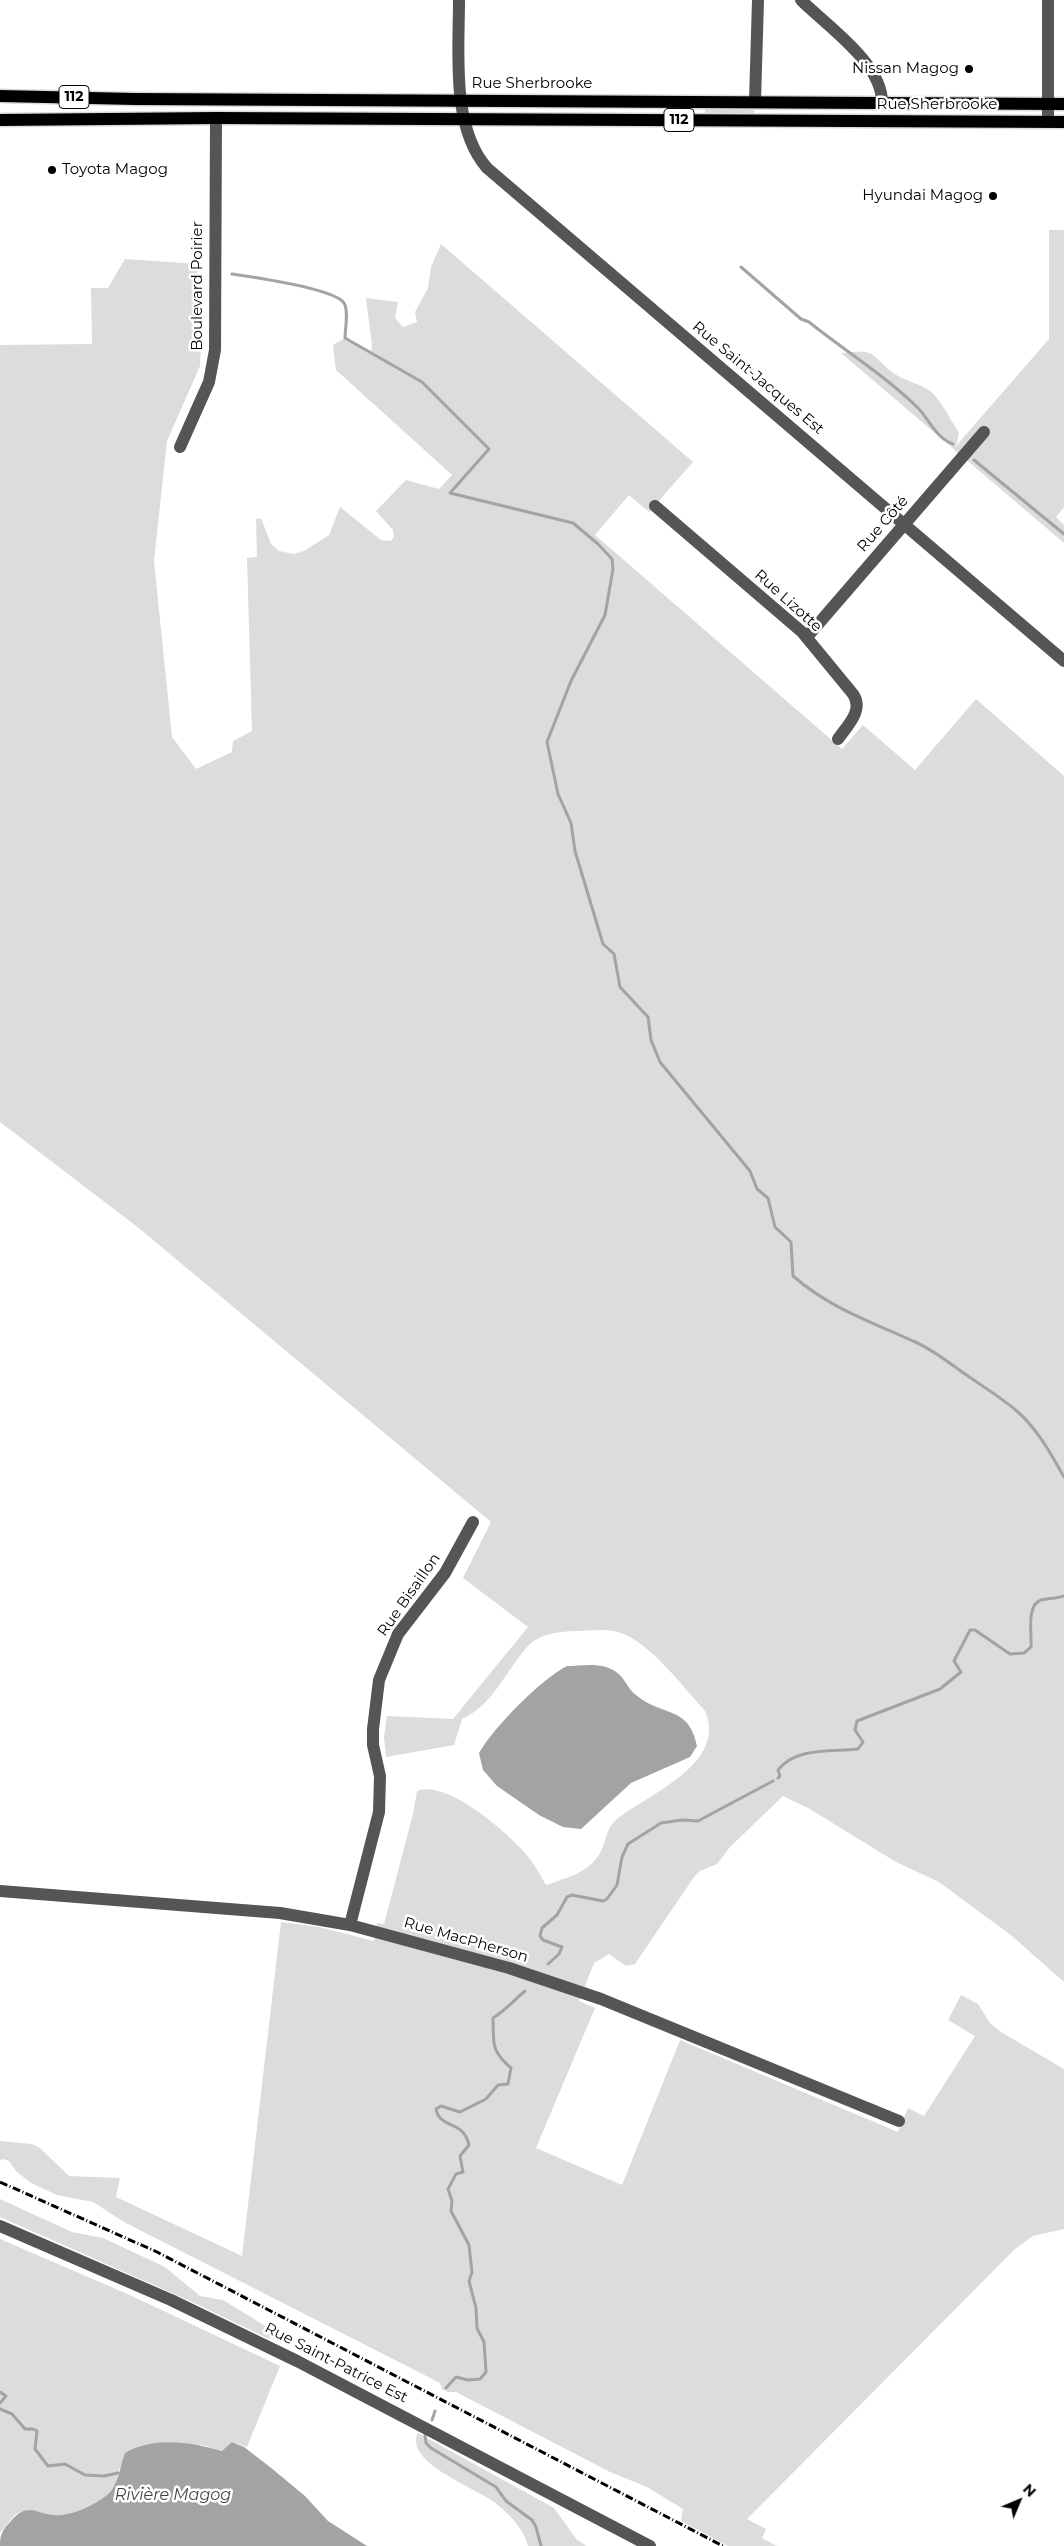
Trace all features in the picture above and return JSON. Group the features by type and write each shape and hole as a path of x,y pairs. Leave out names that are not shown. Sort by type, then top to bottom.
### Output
{"main road":[{"name":"Rue Sherbrooke","path":"0,96 1064,104"},
{"name":"Rue Sherbrooke","path":"0,120 216,118 1064,122"}],"street":[{"name":"Rue Saint-Jacques Est","path":"459,0 459,84 465,119 472,148 490,172 1064,662"},
{"path":"755,101 758,0"},
{"path":"801,0 866,62 880,88 882,102"},
{"path":"1048,0 1048,122"},
{"name":"Boulevard Poirier","path":"180,447 209,382 215,350 216,118"},
{"name":"Rue Côté","path":"807,637 984,432"},
{"name":"Rue Lizotte","path":"655,506 807,637 857,700 856,712 838,738"},
{"name":"Rue Bisaillon","path":"350,1925 375,1833 380,1804 380,1776 373,1745 379,1680 398,1634 445,1574 473,1522"},
{"name":"Rue MacPherson","path":"0,1891 280,1913 350,1925 509,1968 601,1999 899,2121"},
{"name":"Rue Saint-Patrice Est","path":"0,2226 171,2300 298,2361 650,2546"}],"shaded area":[{"path":"705,108 754,108 754,114 705,114"},
{"path":"1049,230 1064,230 1064,507 1056,517 1064,525 1064,543 841,353 862,352 872,354 895,374 930,391 942,405 959,433 956,446 1049,339"},
{"path":"441,244 693,462 649,512 629,495 595,535 842,749 863,725 915,770 976,699 1064,776 1064,1982 1012,1936 939,1882 896,1862 808,1808 783,1796 730,1847 717,1864 700,1871 694,1877 635,1964 626,1966 609,1954 594,1963 579,2001 595,2008 536,2148 622,2185 680,2040 898,2132 908,2108 924,2116 975,2036 948,2020 961,1995 978,2004 990,2023 1001,2032 1064,2069 1064,2229 1033,2236 1015,2249 747,2519 766,2529 762,2538 777,2546 728,2546 681,2521 683,2509 647,2487 610,2472 456,2392 448,2392 442,2389 440,2383 124,2222 93,2202 57,2195 31,2183 16,2171 9,2161 0,2160 0,2141 32,2144 40,2148 69,2176 120,2178 116,2197 242,2256 281,1922 319,1927 374,1941 377,1923 384,1924 413,1814 417,1791 430,1790 445,1793 462,1801 495,1824 532,1862 546,1885 576,1874 595,1860 600,1853 608,1831 617,1819 665,1788 696,1761 705,1746 709,1730 705,1711 665,1666 642,1645 630,1637 613,1631 567,1631 543,1636 527,1647 483,1705 462,1719 454,1745 386,1757 384,1737 387,1716 453,1719 528,1627 463,1578 491,1522 140,1229 0,1122 0,345 92,344 91,288 108,288 125,259 197,264 197,301 203,303 200,366 167,441 154,561 172,737 196,769 232,752 233,741 252,731 247,558 257,557 256,519 261,518 271,544 279,551 294,554 304,551 329,535 340,507 381,540 391,541 394,536 393,530 376,511 406,480 439,489 452,475 336,370 333,345 345,338 371,353 372,345 366,298 398,302 395,318 403,327 417,322 415,312 428,288 431,267"},
{"path":"0,2199 72,2232 103,2238 165,2267 200,2296 223,2300 272,2330 272,2336 269,2339 190,2301 0,2217"},
{"path":"0,2239 132,2296 280,2366 247,2447 232,2442 223,2451 202,2445 156,2443 120,2467 115,2486 94,2504 75,2512 55,2516 26,2510 22,2511 13,2517 0,2533"},
{"path":"418,2433 554,2508 577,2540 587,2546 528,2546 519,2527 500,2507 485,2496 444,2473 421,2454 416,2444"}],"water":[{"path":"596,1665 606,1667 617,1673 636,1695 646,1702 673,1713 688,1724 697,1746 690,1757 631,1783 581,1829 563,1827 539,1815 497,1786 483,1770 479,1753 495,1730 532,1692 556,1672 567,1666"},
{"name":"Rivière Magog","path":"173,2442 198,2445 222,2451 232,2442 244,2447 270,2467 305,2496 328,2521 367,2546 0,2546 3,2530 23,2511 29,2510 62,2515 86,2508 102,2499 114,2487 125,2453 136,2448 148,2444"}],"waterway":[{"path":"741,267 801,319 809,322 893,386 919,409 942,438 953,444"},
{"path":"232,274 309,288 337,298 344,303 347,315 345,338 422,382 489,449 450,493 573,523 598,544 612,559 613,569 605,615 571,681 547,742 558,794 571,823 575,851 603,944 614,954 620,987 648,1017 651,1040 660,1062 750,1171 757,1189 768,1198 775,1227 791,1242 793,1276 821,1297 865,1320 927,1348 1005,1402 1032,1427 1064,1477"},
{"path":"974,460 1064,534"},
{"path":"778,1778 780,1776 778,1770 794,1757 815,1752 858,1749 863,1742 855,1730 857,1721 940,1689 961,1672 954,1661 970,1630 975,1630 1010,1654 1024,1653 1031,1647 1031,1620 1036,1603 1041,1600 1064,1596"},
{"path":"548,1964 559,1954 562,1947 543,1940 540,1936 542,1928 557,1915 567,1897 572,1895 603,1901 607,1899 617,1885 622,1857 628,1844 661,1823 682,1820 698,1821 773,1781"},
{"path":"446,2388 456,2377 468,2380 480,2379 486,2372 484,2342 477,2328 476,2308 469,2281 472,2272 469,2245 451,2211 452,2201 448,2189 456,2174 463,2172 460,2156 469,2145 462,2131 442,2120 438,2116 436,2109 441,2106 460,2112 486,2099 498,2085 508,2084 511,2068 499,2056 494,2046 493,2018 506,2009 525,1991"},
{"path":"0,2392 6,2396 0,2403"},
{"path":"0,2409 12,2414 25,2429 37,2431 35,2449 48,2466 65,2464 85,2475 104,2476 118,2473"},
{"path":"432,2420 435,2411"},
{"path":"425,2435 426,2443 431,2448 496,2487 506,2501 532,2520 541,2546"}],"railway":[{"path":"0,2182 157,2252 723,2546"}],"place":[{"name":"Nissan Magog","path":"969,69"},
{"name":"Toyota Magog","path":"52,170"},
{"name":"Hyundai Magog","path":"993,196"}]}
